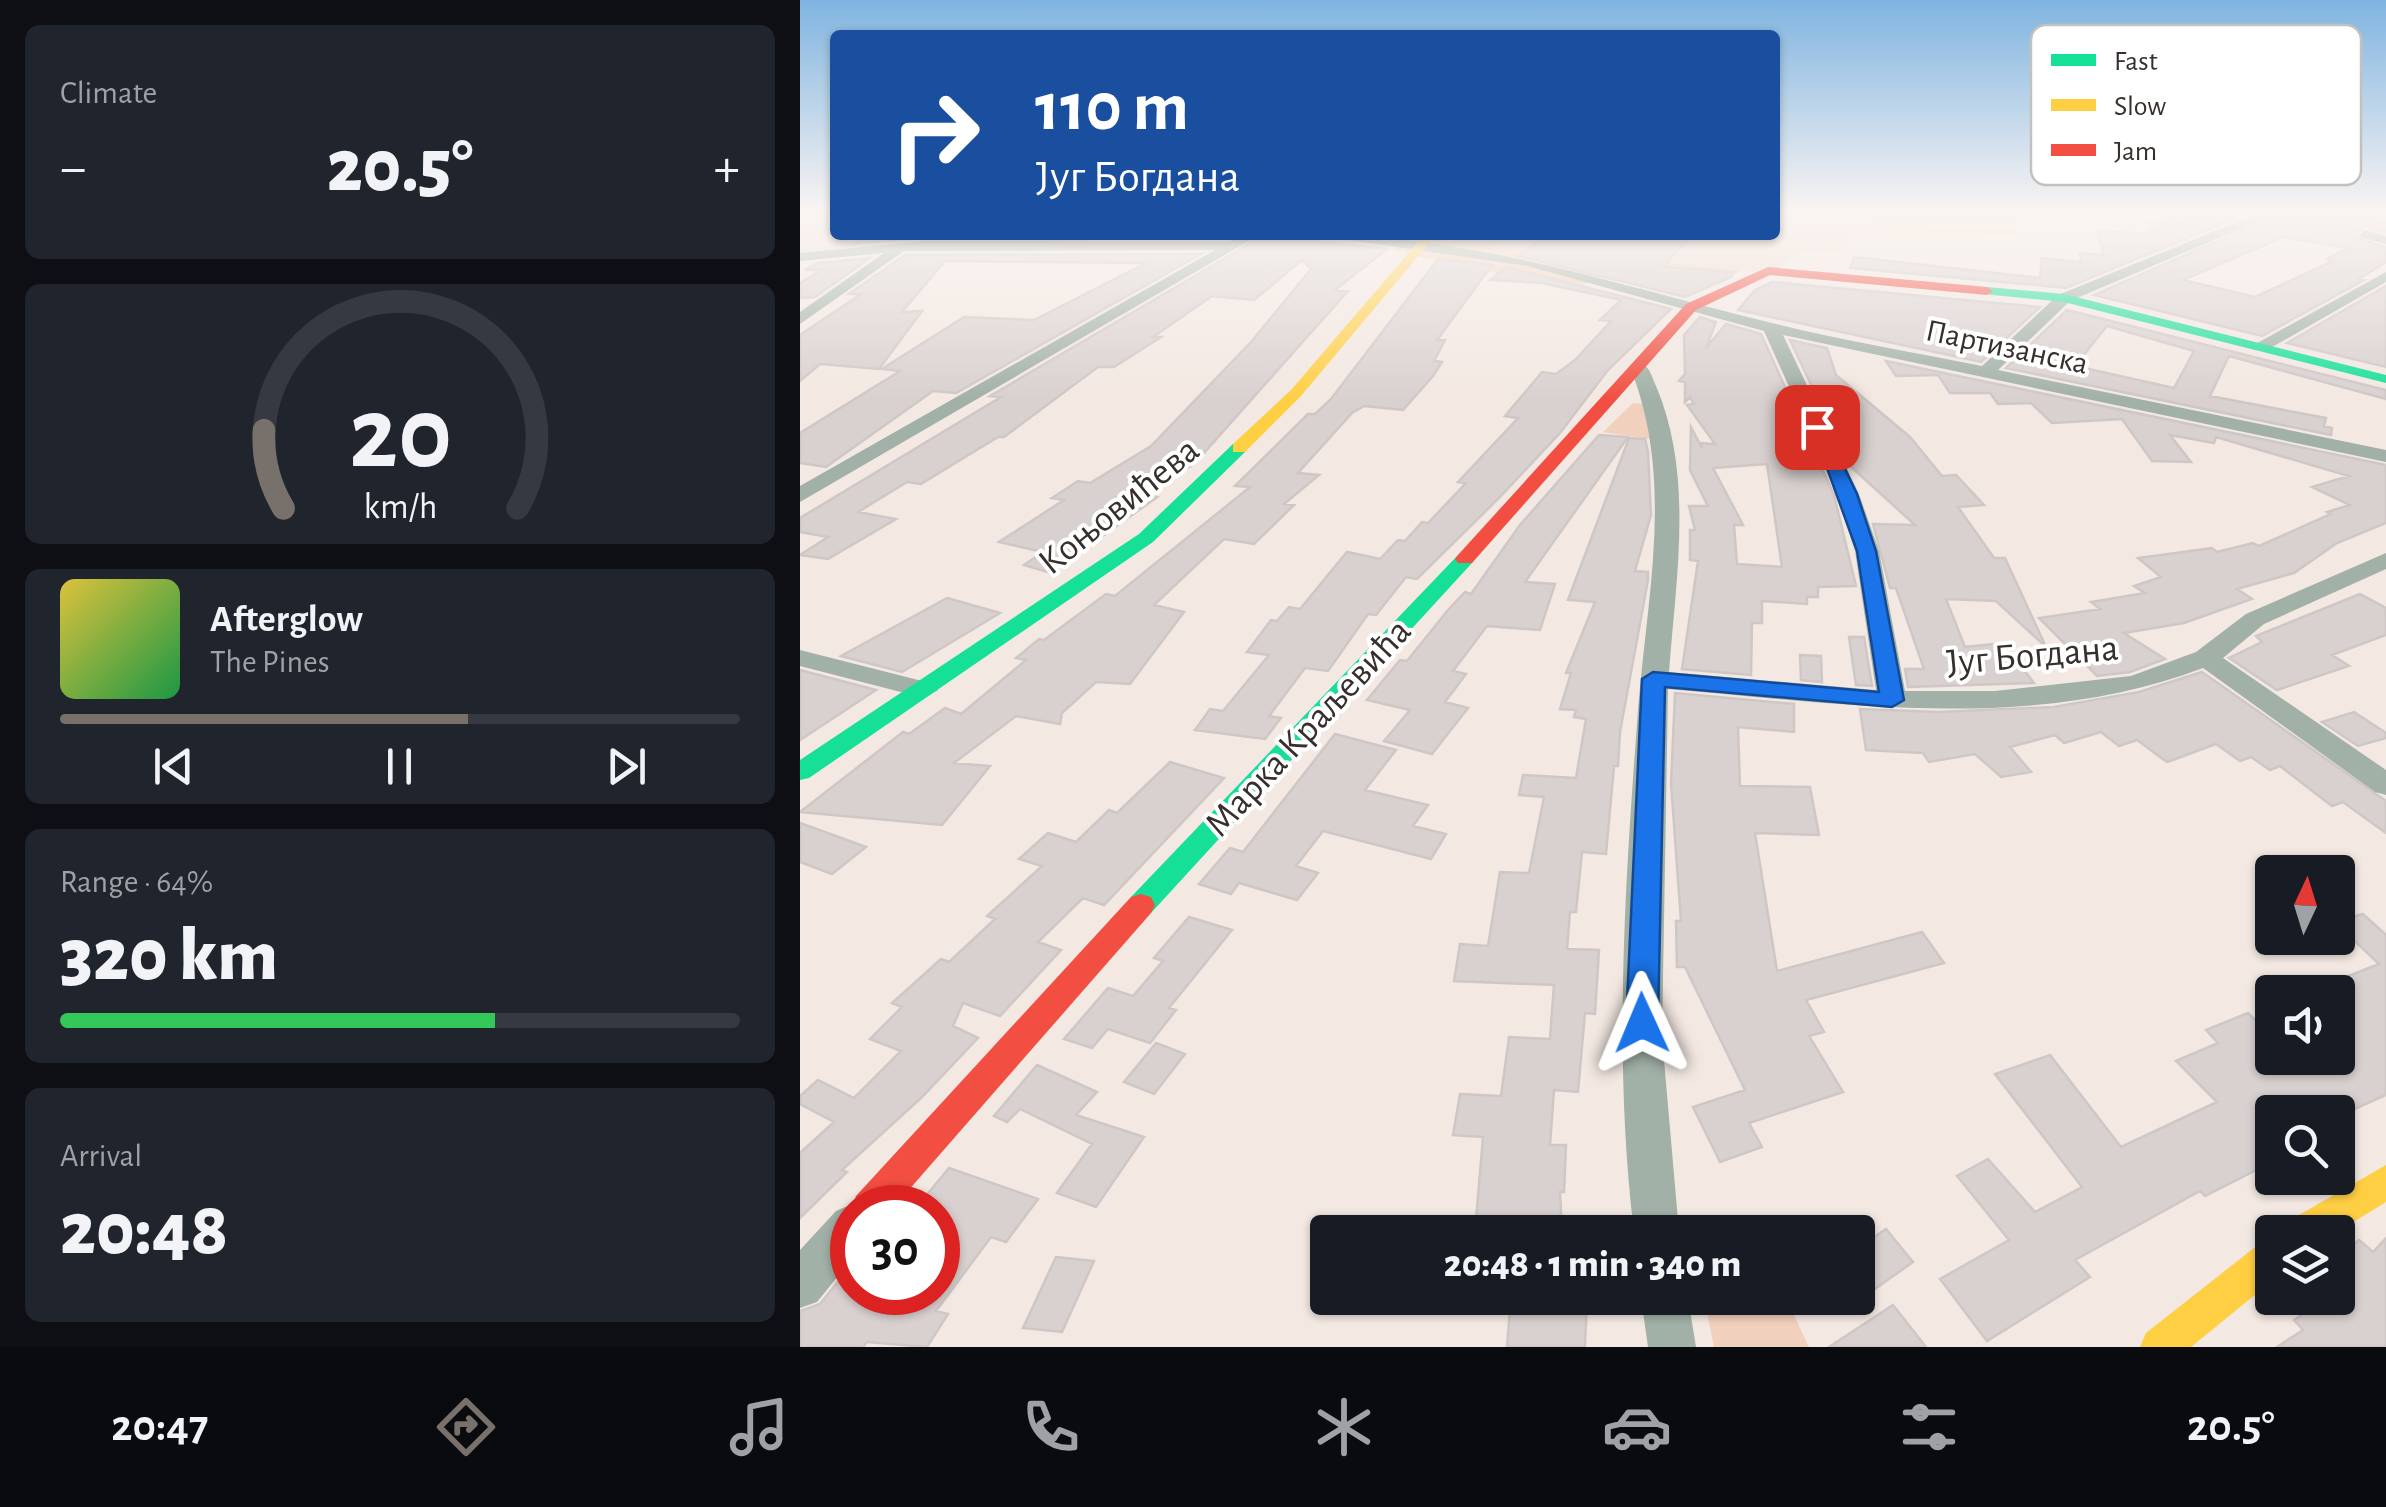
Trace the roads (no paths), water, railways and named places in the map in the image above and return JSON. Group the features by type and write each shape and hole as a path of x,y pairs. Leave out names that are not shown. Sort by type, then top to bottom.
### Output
{"street":[{"path":"800,319 864,274"},
{"path":"800,495 811,481 1179,274"},
{"name":"Коњовићева","path":"800,772 1112,564 1174,514 1296,393 1397,274"},
{"name":"Партизанска","path":"1575,274 1770,328 2386,456"},
{"name":"Марка Краљевића","path":"889,1185 1111,936 1639,368 1691,306 1760,274"},
{"name":"Марка Краљевића","path":"1785,274 2064,298"},
{"path":"1986,372 2064,298 2124,274"},
{"path":"2261,346 2386,276"},
{"path":"2064,298 2386,379"},
{"path":"1770,328 1848,494 1866,551 1892,700"},
{"path":"1639,368 1651,390 1669,492 1653,679 1640,989 1655,1215"},
{"name":"Југ Богдана","path":"1653,679 1892,700 1996,700 2136,684 2206,658 2254,619 2386,560"},
{"path":"800,658 924,690"},
{"path":"2206,658 2386,785"},
{"path":"2333,1215 2386,1182"},
{"path":"800,1285 830,1251"},
{"path":"2160,1347 2255,1271"},
{"path":"1667,1315 1672,1347"}]}
